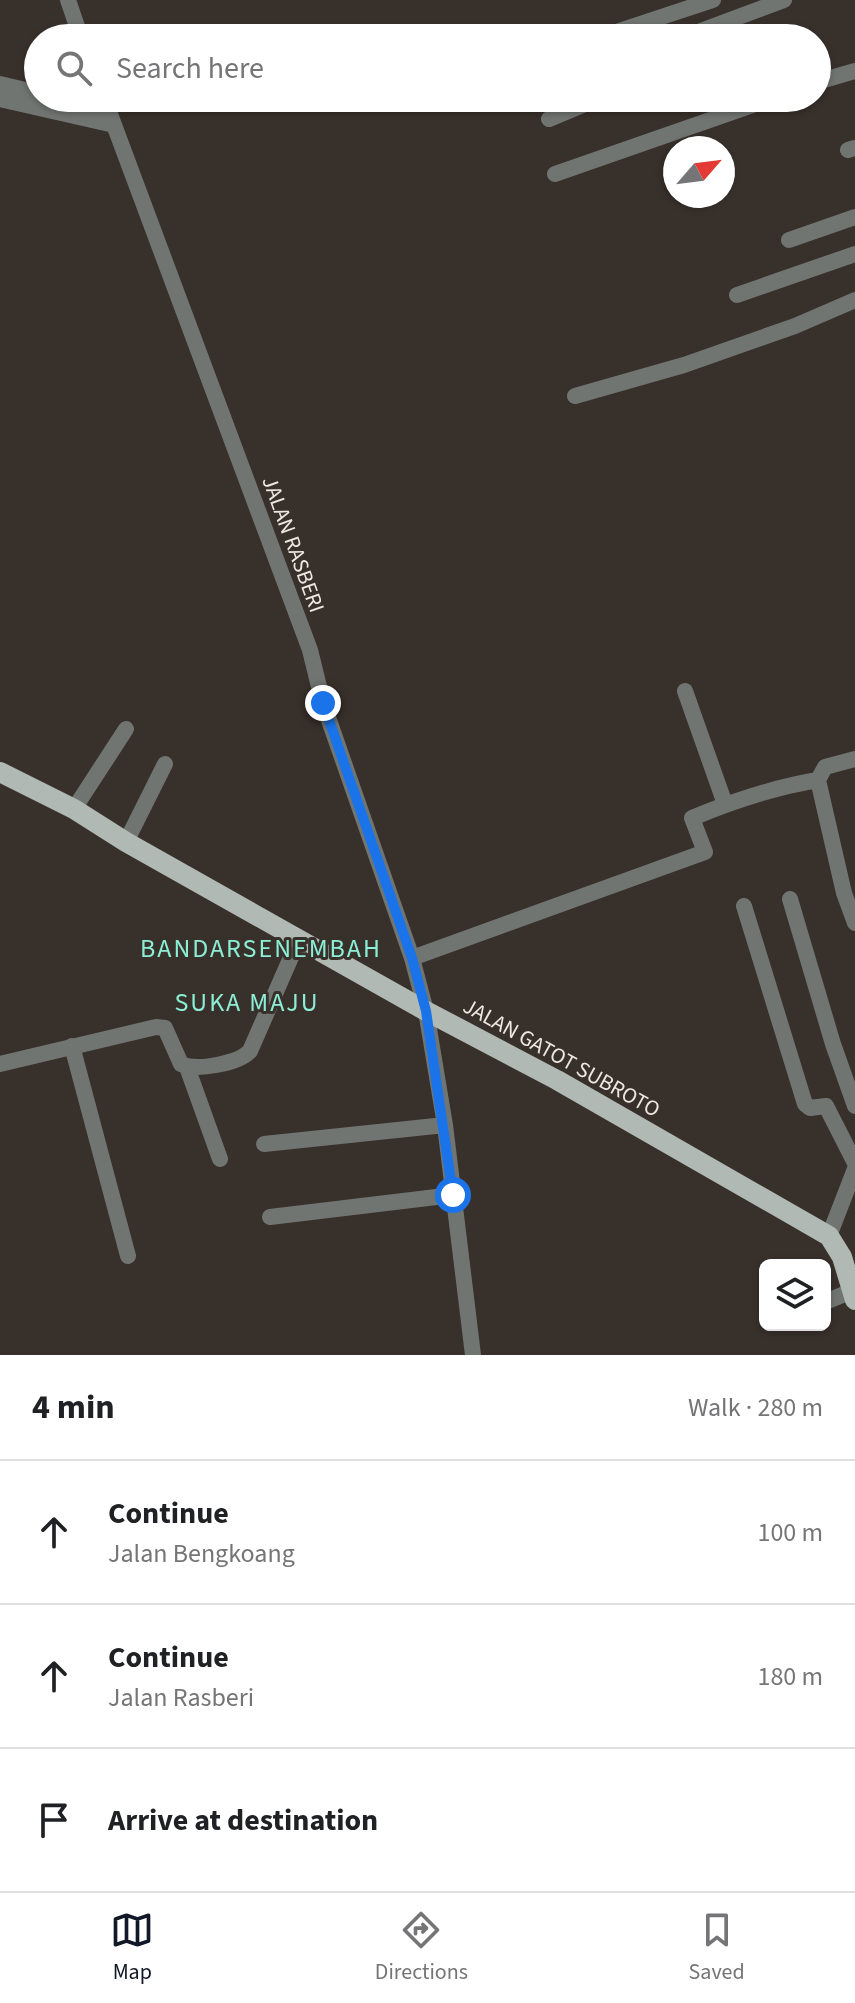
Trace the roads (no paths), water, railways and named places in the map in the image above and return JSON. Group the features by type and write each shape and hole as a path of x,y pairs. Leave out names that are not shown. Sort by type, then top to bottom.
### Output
{"main road":[{"name":"JALAN GATOT SUBROTO","path":"0,772 74,809 126,842 426,1011 557,1080 829,1236"},
{"path":"829,1236 842,1257 853,1295"}],"street":[{"path":"68,0 76,24"},
{"path":"640,24 713,0"},
{"path":"720,24 784,0"},
{"path":"831,78 855,71"},
{"path":"0,84 24,90"},
{"path":"0,99 24,104"},
{"path":"57,112 114,125"},
{"name":"JALAN RASBERI","path":"109,112 310,650 323,703 412,958 426,1011 445,1125 473,1355"},
{"path":"549,119 566,112"},
{"path":"555,174 733,112"},
{"path":"789,240 855,217"},
{"path":"737,295 855,254"},
{"path":"575,396 684,365 795,326 855,300"},
{"path":"685,691 725,804"},
{"path":"74,809 126,729"},
{"path":"855,759 825,767 818,780 830,840 855,923"},
{"path":"126,842 165,764"},
{"path":"412,958 705,852 692,818 725,804 818,780"},
{"path":"790,899 833,1044 855,1106"},
{"path":"744,906 805,1104 810,1108 826,1106 855,1166 829,1236"},
{"path":"0,1064 156,1027 165,1028 181,1064 187,1067 192,1069 237,1061 247,1055 299,939"},
{"path":"72,1046 128,1256"},
{"path":"187,1067 220,1159"},
{"path":"264,1144 445,1125"},
{"path":"270,1217 453,1195"},
{"path":"831,1300 853,1295"}],"district":[{"name":"BANDARSENEMBAH","path":"261,948"},
{"name":"SUKA MAJU","path":"247,1002"}]}
